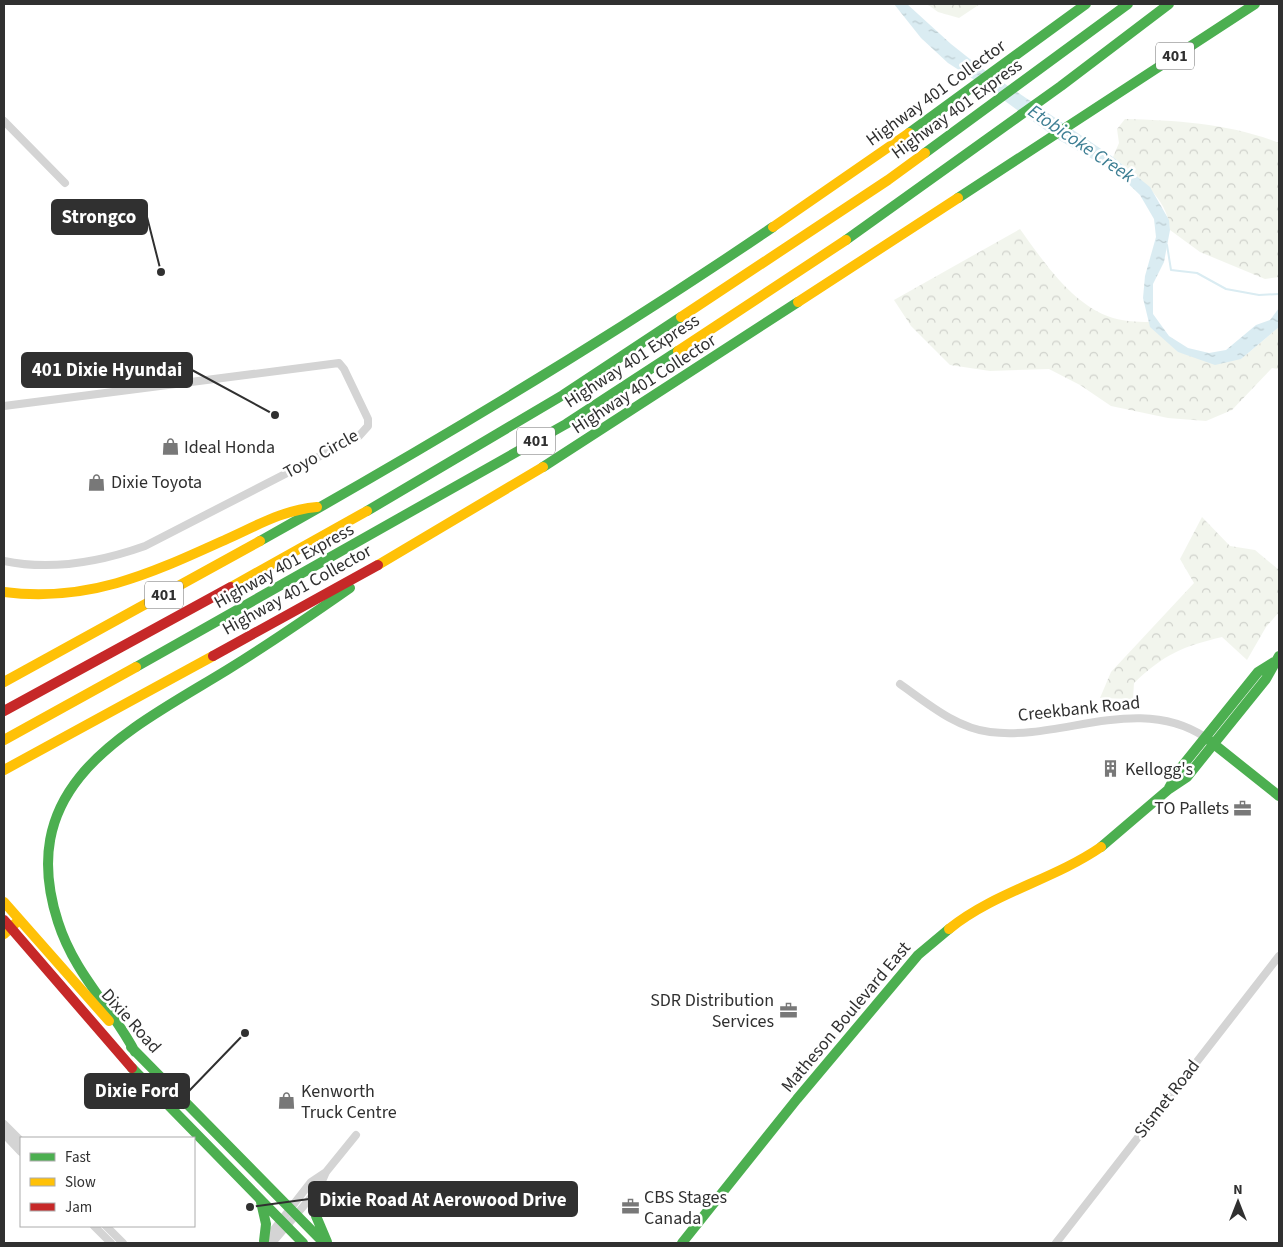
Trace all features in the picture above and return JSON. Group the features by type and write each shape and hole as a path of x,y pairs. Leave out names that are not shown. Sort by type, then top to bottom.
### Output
{"main road":[{"name":"Highway 401 Collector","path":"4,682 291,526 482,413 612,333 794,214 951,103 1086,4"},
{"name":"Highway 401 Express","path":"4,711 304,548 563,395 802,238 974,117 1128,4"},
{"name":"Highway 401 Express","path":"4,740 310,570 566,424 815,262 1061,86 1169,4"},
{"name":"Highway 401 Collector","path":"4,770 413,546 585,441 1255,4"},
{"path":"4,592 50,597 126,580 176,562 285,512 322,506"},
{"path":"136,1052 127,1035 80,972 54,909 47,872 50,837 62,802 91,764 136,726 294,627 413,546"},
{"name":"Matheson Boulevard East","path":"1169,789 1179,770 1258,672 1277,658"},
{"name":"Matheson Boulevard East","path":"682,1243 798,1099 918,955 958,922 982,906 1010,891 1087,857 1112,840 1169,789 1187,777 1266,679 1277,658"},
{"name":"Creekbank Road","path":"1205,737 1279,796"},
{"name":"Dixie Road","path":"4,902 136,1052 292,1213 326,1243"},
{"path":"6,928 19,920"},
{"name":"Dixie Road","path":"6,928 149,1088 303,1243"},
{"path":"319,1188 316,1216 326,1243"},
{"path":"259,1199 266,1216 266,1242"}],"street":[{"path":"4,121 65,183"},
{"name":"Toyo Circle","path":"4,406 338,363 344,369 368,419 368,426 359,436 145,546 118,555 76,564 42,566 4,560"},
{"name":"Creekbank Road","path":"900,684 944,715 972,728 989,732 1025,732 1125,718 1154,719 1181,724 1205,737"},
{"name":"Sismet Road","path":"1056,1243 1279,956"},
{"path":"4,1124 20,1140"},
{"path":"4,1134 20,1151"},
{"path":"292,1213 319,1188 326,1172 356,1135"},
{"path":"266,1242 292,1213 311,1182 326,1172"},
{"path":"95,1227 111,1243"},
{"path":"107,1227 123,1243"}],"green space":[{"path":"927,4 980,4 959,18 938,12"},
{"path":"1125,119 1204,124 1242,131 1279,143 1279,277 1265,279 1200,252 1170,230 1168,218 1157,197 1141,180 1113,157 1119,143 1117,129"},
{"path":"1020,229 1060,281 1085,304 1113,318 1134,322 1155,322 1178,352 1241,359 1279,327 1279,369 1272,368 1232,410 1206,421 1168,418 1111,406 1080,385 1049,369 990,371 950,365 911,326 894,300"},
{"path":"1202,517 1230,546 1255,550 1279,570 1279,612 1266,627 1247,660 1222,637 1184,648 1165,658 1134,683 1133,699 1100,698 1111,672 1194,583 1180,559"}],"water":[{"name":"Etobicoke Creek","path":"894,4 907,4 951,44 980,67 1113,157 1150,187 1169,220 1170,230 1164,262 1153,284 1153,314 1169,336 1188,348 1209,353 1226,350 1256,325 1270,320 1279,308 1279,327 1241,359 1215,365 1178,352 1150,327 1143,298 1145,276 1156,237 1154,219 1140,195 1117,173 1059,140 987,88 948,63 921,38"}],"waterway":[{"path":"1167,245 1171,270 1197,273 1226,289 1259,295 1279,294"}],"traffic: fast":[{"path":"909,133 1086,4"},
{"path":"925,153 1128,4"},
{"path":"846,240 1061,86 1169,4"},
{"path":"958,198 1255,4"},
{"path":"260,541 520,390 647,310 773,227"},
{"path":"543,467 798,302"},
{"path":"367,511 563,395 681,317"},
{"path":"136,667 566,424 678,351"},
{"path":"135,1052 74,958 58,922 48,874 52,832 66,797 89,766 119,739 153,715 274,640 350,588"},
{"path":"1101,847 1169,789 1187,777 1266,679 1279,656"},
{"path":"1169,788 1179,770 1258,672 1274,662"},
{"path":"1210,741 1279,796"},
{"path":"682,1243 797,1099 918,955 949,929"},
{"path":"131,1047 324,1243"},
{"path":"132,1068 303,1243"},
{"path":"319,1188 316,1216 327,1242"},
{"path":"261,1202 266,1224 264,1241"}],"traffic: slow":[{"path":"773,227 909,133"},
{"path":"681,317 888,180 925,153"},
{"path":"798,302 958,198"},
{"path":"678,351 846,240"},
{"path":"378,565 543,467"},
{"path":"4,592 64,593 92,589 119,582 146,574 271,519 293,511 317,507"},
{"path":"231,587 367,511"},
{"path":"4,682 260,541"},
{"path":"4,770 213,656"},
{"path":"4,740 136,667"},
{"path":"949,929 985,905 1063,869 1101,847"},
{"path":"4,902 109,1021"},
{"path":"4,934 19,920"}],"traffic: jam":[{"path":"213,656 378,565"},
{"path":"4,711 231,587"},
{"path":"4,920 132,1068"}],"place":[{"name":"Strongco","path":"161,272"},
{"name":"401 Dixie Hyundai","path":"275,415"},
{"name":"Ideal Honda","path":"170,447"},
{"name":"Dixie Toyota","path":"97,482"},
{"name":"Kellogg's","path":"1111,769"},
{"name":"TO Pallets","path":"1243,808"},
{"name":"SDR Distribution Services","path":"788,1010"},
{"name":"Dixie Ford","path":"245,1033"},
{"name":"Kenworth Truck Centre","path":"287,1101"},
{"name":"Dixie Road At Aerowood Drive","path":"250,1207"},
{"name":"CBS Stages Canada","path":"630,1207"}]}
